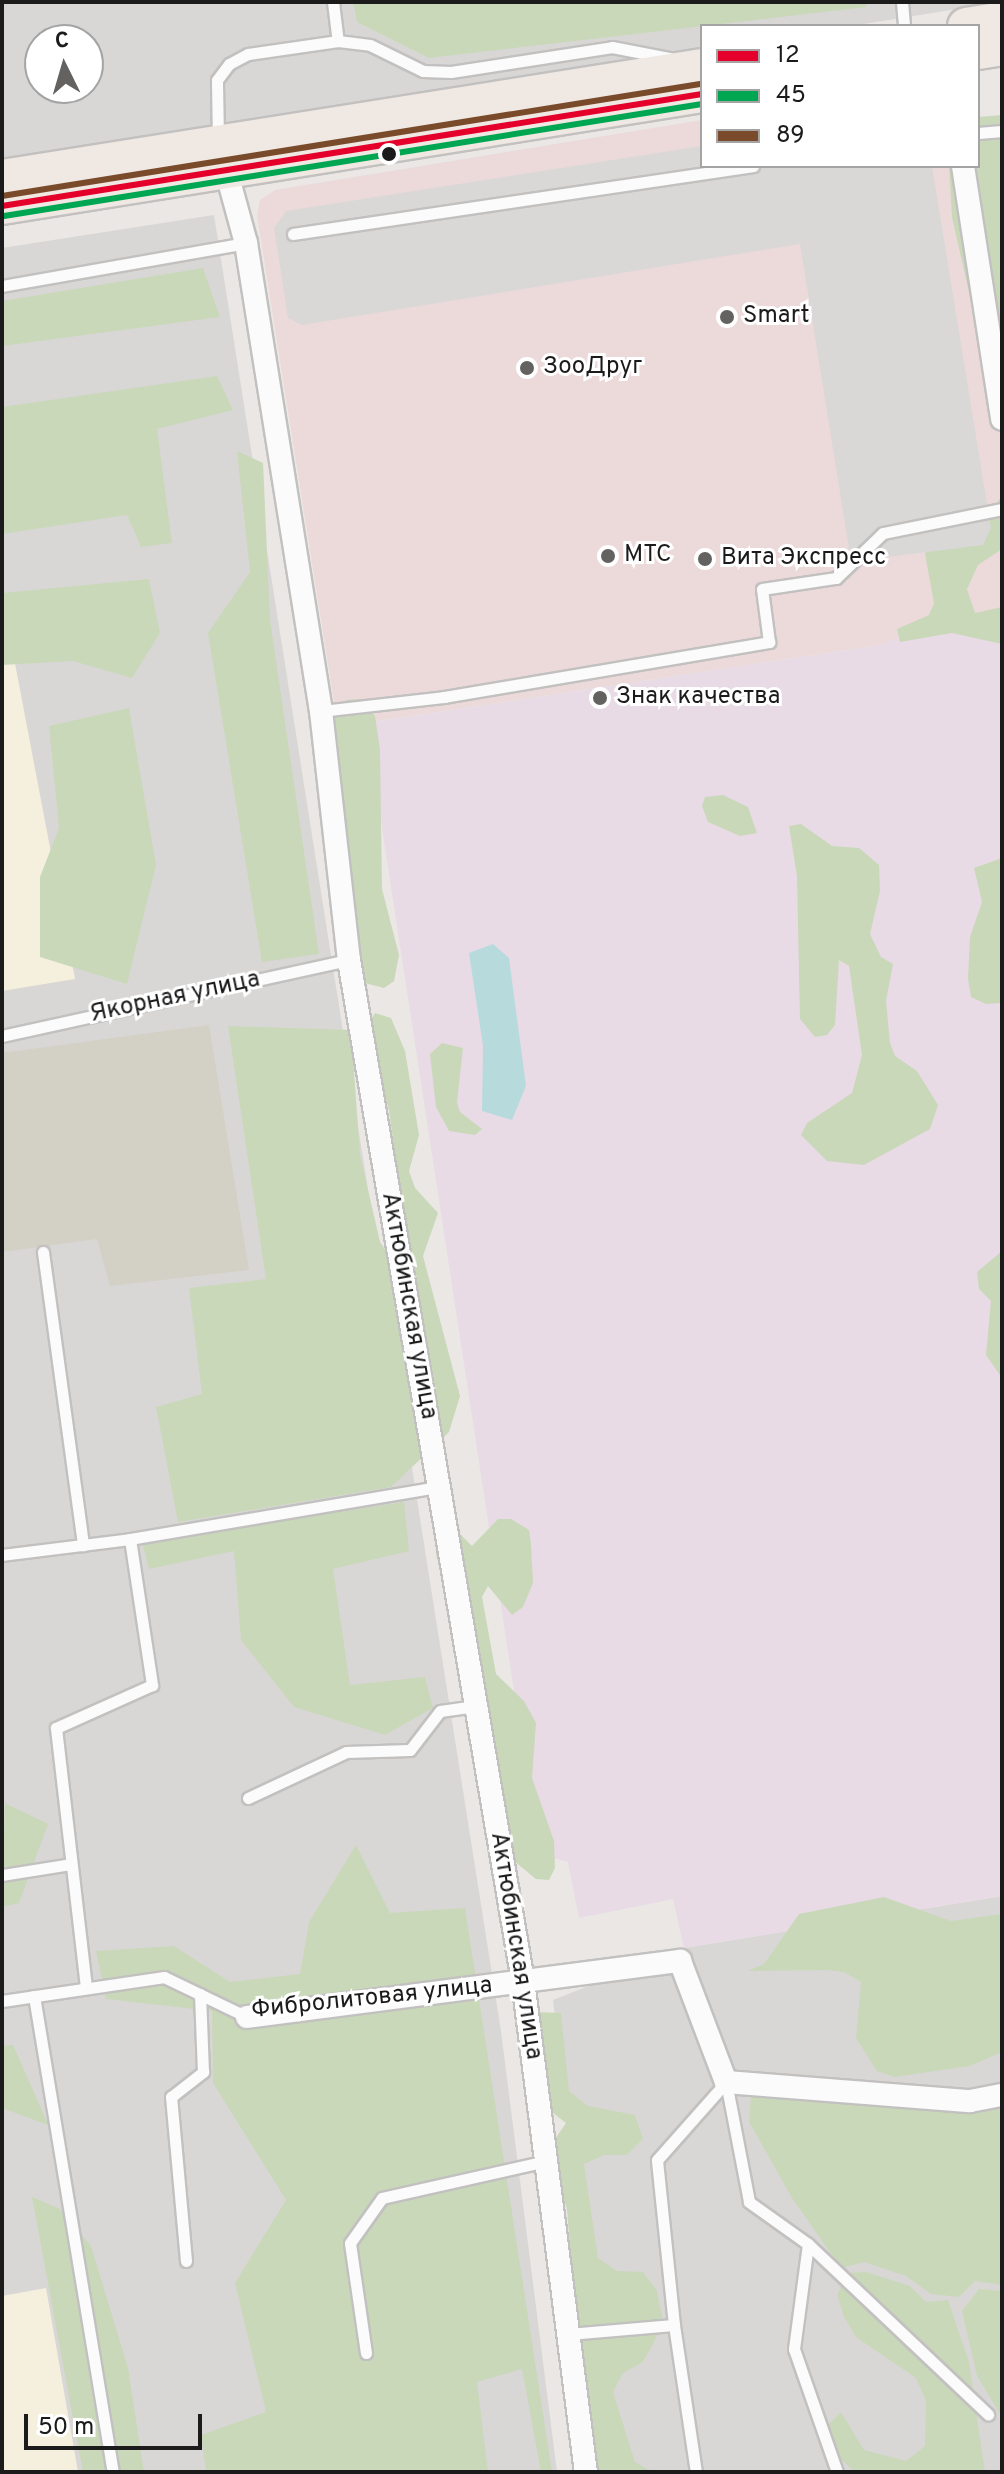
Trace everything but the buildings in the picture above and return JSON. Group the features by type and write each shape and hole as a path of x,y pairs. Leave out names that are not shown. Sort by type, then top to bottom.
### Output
{"main road":[{"path":"978,24 1002,20"},
{"path":"980,51 1002,47"},
{"path":"2,206 222,156 700,67"},
{"path":"2,178 222,156 700,94"}],"street":[{"name":"Актюбинская улица","path":"222,156 246,243 321,711 349,960 523,1981 586,2472"},
{"path":"963,168 1000,386 1002,419"},
{"name":"Фибролитовая улица","path":"247,2017 680,1961 726,2082"},
{"path":"726,2082 970,2101 1002,2095"}],"lane":[{"path":"333,2 338,41"},
{"path":"902,2 904,24"},
{"path":"222,156 214,101 217,80 229,64 248,54 338,41 370,45 423,71 451,72 612,47 700,67"},
{"path":"980,133 1002,131"},
{"path":"293,234 739,168"},
{"path":"2,286 246,243"},
{"path":"321,711 444,697 769,642 762,589 836,578 883,533 1002,509"},
{"name":"Якорная улица","path":"2,1036 349,960"},
{"path":"43,1252 83,1545"},
{"path":"2,1555 130,1539 439,1487"},
{"path":"86,1988 56,1728 152,1685 130,1539"},
{"path":"248,1798 346,1752 410,1750 440,1711 476,1706"},
{"path":"2,1875 71,1864"},
{"name":"Фибролитовая улица","path":"2,2001 164,1977 247,2017"},
{"path":"186,2261 171,2097 203,2072 200,1994"},
{"path":"34,1996 113,2472"},
{"path":"726,2082 749,2202 808,2244 988,2414"},
{"path":"696,2472 674,2325 657,2160 726,2082"},
{"path":"366,2353 350,2243 382,2198 546,2161"},
{"path":"808,2244 794,2349 837,2472"},
{"path":"568,2334 674,2325"}],"shaded area":[{"path":"2,2 1001,2 864,24 700,24 700,50 2,161"},
{"path":"980,116 1002,281 1002,623 910,633 880,645 338,727 257,215 260,200 275,190 700,120 700,168 980,168"},
{"path":"700,146 700,168 932,168 991,528 983,545 864,560 850,555 800,244 302,325 288,318 274,228 286,211"},
{"path":"214,215 501,2031 557,2472 2,2472 2,248"},
{"path":"2,595 75,979 2,991"},
{"path":"1002,623 1002,1896 684,1948 673,1899 579,1918 568,1862 544,1855 513,1684 366,723 880,645 910,633"},
{"path":"209,1025 249,1270 110,1286 97,1239 2,1252 2,1053"},
{"path":"1002,1896 1002,2472 610,2472 553,2000 684,1948"},
{"path":"46,2288 78,2472 2,2472 2,2296"}],"green space":[{"path":"353,2 867,2 866,7 429,58 357,22"},
{"path":"1002,115 1002,321 995,326 975,319 952,217 949,168 980,168 980,117"},
{"path":"203,268 220,317 2,346 2,301"},
{"path":"217,376 233,410 157,429 172,543 141,547 127,515 2,534 2,407"},
{"path":"237,451 263,463 270,620 319,954 262,962 208,633 250,572"},
{"path":"1002,496 1002,549 978,565 967,589 975,613 1002,607 1002,644 952,633 900,642 897,629 929,615 934,603 925,554 929,541 985,518"},
{"path":"149,579 160,633 132,678 73,661 2,665 2,593"},
{"path":"360,699 375,716 380,750 382,889 399,955 394,981 384,988 361,982 315,721 346,700"},
{"path":"129,708 156,865 127,984 40,957 40,877 59,828 49,726"},
{"path":"723,795 748,807 757,833 740,836 708,822 702,806 705,797"},
{"path":"801,824 832,846 859,848 879,865 880,891 870,934 881,957 893,964 886,1001 890,1043 895,1056 917,1071 938,1105 930,1129 864,1165 827,1161 801,1135 807,1123 852,1093 862,1055 849,966 839,960 835,1025 827,1035 815,1037 800,1019 797,876 789,826"},
{"path":"1002,858 1002,1003 986,1004 971,997 968,979 970,937 982,902 974,868"},
{"path":"375,1013 391,1018 405,1051 419,1135 409,1171 415,1188 438,1213 423,1256 460,1396 449,1432 391,1487 178,1522 156,1407 202,1394 189,1288 266,1279 228,1026 351,1030 360,1155 380,1242 389,1255 405,1227 389,1110 365,1029"},
{"path":"442,1043 463,1048 457,1102 460,1112 482,1129 475,1135 449,1131 436,1107 430,1054"},
{"path":"1002,1251 1002,1378 986,1355 991,1301 979,1289 977,1272"},
{"path":"404,1502 409,1551 333,1569 350,1685 425,1677 433,1708 385,1735 294,1707 241,1640 234,1551 149,1569 142,1542"},
{"path":"498,1519 511,1519 529,1530 531,1544 533,1583 523,1607 512,1615 488,1586 482,1597 496,1674 524,1701 536,1723 532,1778 554,1841 555,1868 549,1880 536,1879 508,1856 473,1760 451,1604 436,1554 440,1529 453,1527 472,1546"},
{"path":"5,1803 48,1824 19,1903 2,1907"},
{"path":"356,1845 390,1913 465,1908 552,2472 541,2472 522,2369 477,2382 488,2472 206,2472 201,2435 266,2412 235,2283 286,2200 213,2083 212,2011 106,1999 96,1951 174,1946 230,1982 300,1974 309,1922"},
{"path":"884,1897 951,1921 1002,1914 1002,2052 970,2066 894,2077 877,2071 856,2038 861,1982 844,1972 826,1970 748,1971 764,1964 799,1914"},
{"path":"533,2012 561,2013 569,2091 588,2106 635,2115 643,2139 627,2155 604,2155 584,2164 598,2258 617,2271 643,2272 657,2291 663,2321 654,2342 643,2362 623,2373 613,2392 635,2462 652,2472 588,2472 567,2209 552,2165 553,2142 566,2123 548,2109"},
{"path":"13,2045 48,2125 2,2108 2,2046"},
{"path":"752,2081 943,2100 1002,2089 1002,2285 975,2281 959,2297 931,2294 906,2276 864,2262 841,2268 792,2198 749,2122"},
{"path":"32,2197 60,2209 91,2246 128,2368 144,2472 83,2472"},
{"path":"866,2272 910,2286 926,2302 948,2300 969,2362 985,2472 855,2472 832,2451 825,2428 841,2412 864,2450 906,2461 925,2446 926,2401 916,2378 856,2337 844,2317 837,2295 847,2273"},
{"path":"979,2289 1002,2291 1002,2417 977,2376 962,2311"}],"water":[{"path":"493,944 509,958 526,1086 512,1120 482,1111 483,1046 469,953"}],"transit line":[{"name":"89","path":"2,196 700,84"},
{"name":"12","path":"2,206 700,94"},
{"name":"45","path":"4,216 700,104"}],"place":[{"name":"Smart","path":"727,317"},
{"name":"ЗооДруг","path":"527,368"},
{"name":"МТС","path":"608,556"},
{"name":"Вита Экспресс","path":"705,559"},
{"name":"Знак качества","path":"600,698"}]}
